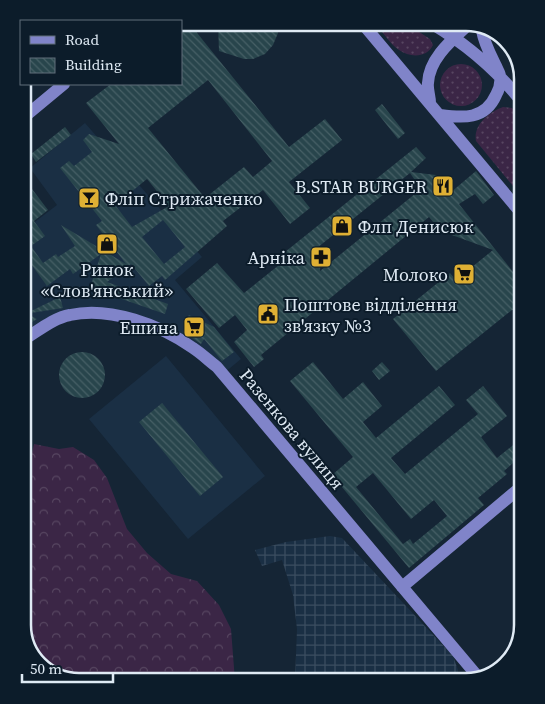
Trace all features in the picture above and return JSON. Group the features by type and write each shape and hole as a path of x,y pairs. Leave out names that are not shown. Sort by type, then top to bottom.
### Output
{"street":[{"path":"369,31 514,204"},
{"path":"445,31 455,37 501,76 514,92"},
{"path":"430,103 428,84 431,66 461,31"},
{"path":"440,115 465,118 476,116 494,102 501,76 483,40 482,34"},
{"path":"31,111 63,85"},
{"name":"Разенкова вулиця","path":"31,336 69,315 100,312 137,321 162,330 192,347 217,367 474,672"},
{"path":"402,587 514,493"}],"shaded area":[{"name":"Ринок «Слов'янський»","path":"85,123 202,257 175,280 241,359 218,378 211,369 179,345 143,328 90,314 31,333 31,225 57,205 31,167"},
{"path":"166,356 265,476 188,539 89,419"},
{"path":"330,536 342,538 453,656 458,673 295,673 297,629 293,595 282,560 262,566 255,550 286,542"}],"green space":[{"path":"381,31 418,31 430,39 433,45 423,54 413,55 403,53 389,41"},
{"path":"461,64 476,70 482,85 476,100 461,106 446,100 440,85 446,70"},
{"path":"503,107 514,110 514,187 476,141 477,130 483,120 492,112"},
{"path":"34,444 59,449 73,447 94,460 107,478 127,529 147,553 171,574 197,581 219,605 231,629 234,673 80,673 58,668 43,656 35,643 31,624 31,457"}],"building":[{"path":"182,31 195,31 289,147 325,119 342,140 289,182 310,208 290,224 263,190 223,221 227,226 165,280 162,276 149,286 131,264 107,282 168,304 165,314 90,288 101,254 73,274 70,269 47,286 31,264 31,246 43,263 56,254 58,257 75,246 61,225 126,264 96,225 102,221 60,168 69,161 74,166 92,152 83,140 89,134 119,144 86,103 110,85 182,85","holes":["208,80 272,161 253,177 244,167 205,198 148,128","147,179 169,206 132,227 115,205","163,220 185,247 164,264 142,237"]},
{"path":"218,31 278,31 273,45 265,54 253,59 244,59 219,51"},
{"path":"382,104 405,133 398,139 375,110"},
{"path":"65,127 71,135 36,162 31,154"},
{"path":"416,147 426,158 411,172 436,175 450,193 476,171 494,195 483,204 475,194 459,204 514,273 514,310 436,371 393,319 450,273 456,280 493,250 441,231 429,217 261,355 264,359 254,367 234,342 247,330 235,315 219,328 186,289 217,263 244,293 284,261 280,256","holes":["410,173 421,189 320,271 321,253 317,248"]},
{"path":"31,189 48,210 34,221 45,236 31,246"},
{"path":"60,297 63,308 31,313 31,311"},
{"path":"189,315 214,327 234,352 222,361 204,339 201,344 183,332"},
{"path":"31,316 37,319 31,323"},
{"path":"78,352 86,352 95,356 101,362 105,375 101,388 95,394 86,398 78,398 69,394 63,388 59,379 59,371 63,362 69,356"},
{"path":"313,362 343,399 363,382 382,406 363,422 376,438 439,386 455,405 391,458 405,474 478,414 466,400 483,386 507,416 481,437 497,458 514,444 514,462 504,471 507,474 478,498 484,505 409,568 332,475 353,457 290,381","holes":["373,473 411,519 434,500 447,516 413,544 410,539 403,544 356,487"]},
{"path":"382,362 390,371 379,380 372,371"},
{"path":"162,403 223,477 200,496 139,422"}],"place":[{"name":"B.STAR BURGER","path":"443,186"},
{"name":"Фліп Стрижаченко","path":"89,198"},
{"name":"Флп Денисюк","path":"342,226"},
{"name":"Ринок «Слов'янський»","path":"107,244"},
{"name":"Арніка","path":"321,257"},
{"name":"Молоко","path":"464,274"},
{"name":"Поштове відділення зв'язку №3","path":"268,314"},
{"name":"Ешина","path":"194,327"}]}
